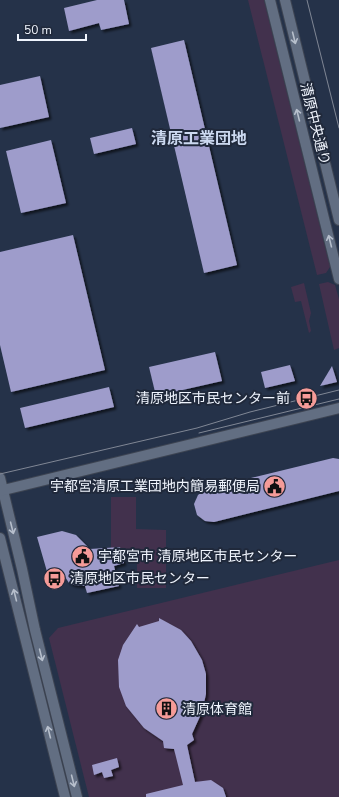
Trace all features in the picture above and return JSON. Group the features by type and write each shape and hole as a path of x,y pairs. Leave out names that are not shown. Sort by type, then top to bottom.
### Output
{"street":[{"name":"清原中央通り","path":"270,0 339,278"},
{"name":"清原中央通り","path":"285,0 339,220"},
{"path":"2,490 339,408"},
{"path":"0,478 35,630 77,797"},
{"path":"0,538 65,797"}],"shaded area":[{"path":"0,0 339,0 339,797 0,797"},
{"path":"248,0 264,0 330,267 326,273 317,275"},
{"path":"328,282 335,285 339,299 339,348 334,350 319,284"},
{"path":"304,283 311,313 309,321 311,331 309,333 301,301 295,302 291,287"},
{"path":"111,497 136,497 136,529 166,530 166,588 137,588 137,552 111,551"},
{"path":"339,560 339,797 89,797 49,638 58,628"}],"building":[{"path":"97,0 124,0 129,24 101,30 99,23 69,31 64,8"},
{"path":"184,40 237,265 204,273 151,48"},
{"path":"40,76 49,117 0,128 0,85"},
{"path":"132,128 136,144 94,154 90,138"},
{"path":"51,140 66,203 21,213 6,151"},
{"path":"73,235 105,370 11,392 0,345 0,252"},
{"path":"215,352 222,381 156,396 149,367"},
{"path":"290,365 295,381 265,388 261,372"},
{"path":"332,366 337,382 320,386"},
{"path":"109,387 114,407 25,428 20,408"},
{"path":"333,458 339,459 339,491 214,522 205,521 197,515 194,504 198,495 206,489"},
{"name":"宇都宮市 清原地区市民センター","path":"62,531 76,535 90,549 120,547 124,563 114,566 119,586 87,593 85,586 69,583 62,572 48,575 37,537"},
{"name":"清原体育館","path":"159,618 181,630 191,641 202,660 206,674 206,694 202,712 192,734 194,740 187,745 195,782 211,780 223,788 226,797 146,797 146,794 183,785 174,749 164,748 163,741 144,728 126,706 119,687 118,660 123,645 137,624 139,627 159,621"},
{"path":"117,758 119,767 111,770 113,776 104,778 102,772 94,775 92,765"}],"tram line":[{"path":"307,0 339,128"},
{"path":"0,474 197,428 250,412 339,390"},
{"path":"199,433 339,399"}],"place":[{"name":"清原地区市民センター前","path":"306,398"},
{"name":"宇都宮清原工業団地内簡易郵便局","path":"275,486"},
{"name":"宇都宮市 清原地区市民センター","path":"82,556"},
{"name":"清原地区市民センター","path":"54,578"},
{"name":"清原体育館","path":"166,709"}],"district":[{"name":"清原工業団地","path":"199,139"}]}
